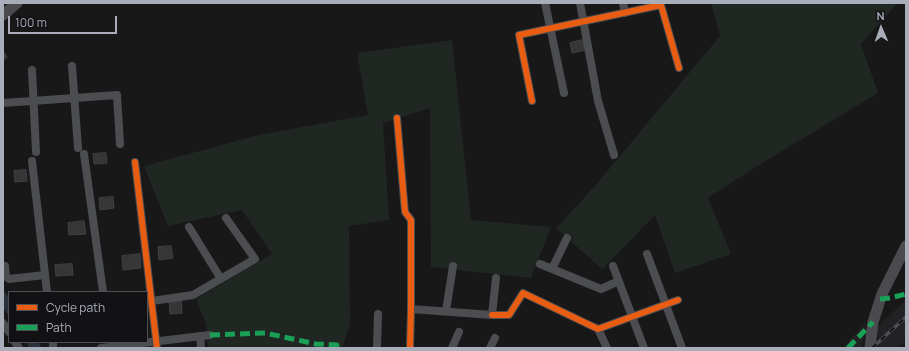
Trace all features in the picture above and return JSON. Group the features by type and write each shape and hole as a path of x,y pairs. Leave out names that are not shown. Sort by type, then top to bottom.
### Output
{"street":[{"path":"3,15 17,3"},
{"path":"545,3 564,93"},
{"path":"580,3 598,101 614,155"},
{"path":"623,3 625,12"},
{"path":"532,101 518,34 661,5 679,68"},
{"path":"72,66 78,148"},
{"path":"32,70 36,152"},
{"path":"3,103 117,95 120,144"},
{"path":"397,118 405,212 411,220 410,348"},
{"path":"84,154 103,291"},
{"path":"32,161 47,291"},
{"path":"135,162 157,345"},
{"path":"152,301 193,295 255,259 226,218"},
{"path":"189,227 221,278"},
{"path":"552,269 567,238"},
{"path":"870,348 873,322 882,294 906,246"},
{"path":"647,254 682,348"},
{"path":"540,264 601,289 619,281"},
{"path":"5,266 6,277 9,279 45,275"},
{"path":"446,311 453,266"},
{"path":"613,266 644,348"},
{"path":"492,314 496,278"},
{"path":"411,310 509,315 523,293 598,329 607,348"},
{"path":"598,329 678,300"},
{"path":"377,348 378,314"},
{"path":"452,348 458,332"},
{"path":"108,346 157,345 210,335"},
{"path":"200,336 202,348"},
{"path":"490,348 495,338"}],"shaded area":[{"path":"711,3 898,3 861,44 878,93 754,168 708,198 731,254 675,273 655,215 602,269 556,228 595,186 720,36"},
{"path":"452,40 471,220 551,227 531,278 431,267 430,108 383,123 389,220 349,226 350,325 342,348 208,348 206,324 196,299 272,254 242,210 168,226 144,166 259,135 368,115 357,53"},
{"path":"3,289 8,296 8,314 3,307"},
{"path":"906,300 906,341 897,348 879,348 877,327"},
{"path":"866,323 862,348 842,348"},
{"path":"27,343 39,343 42,348 30,348"}],"building":[{"path":"583,40 585,50 572,53 570,43"},
{"path":"3,51 7,57 3,60"},
{"path":"106,153 107,163 94,164 93,154"},
{"path":"26,170 27,181 15,182 14,171"},
{"path":"113,197 114,208 100,210 99,198"},
{"path":"84,221 86,234 69,235 68,223"},
{"path":"171,246 173,258 159,260 158,247"},
{"path":"140,254 141,268 123,270 122,256"},
{"path":"72,264 73,275 56,276 55,265"},
{"path":"181,299 182,313 170,314 169,300"}],"railway":[{"path":"872,348 906,317"}],"marked path":[{"path":"880,299 906,294"},
{"path":"848,348 873,322"},
{"path":"210,335 265,333 316,344 337,345 337,348"}],"cycle path":[{"path":"532,101 519,35 661,5 679,68"},
{"path":"397,118 405,212 411,220 410,348"},
{"path":"135,162 157,348"},
{"path":"492,315 509,315 523,293 598,329 678,300"}]}
